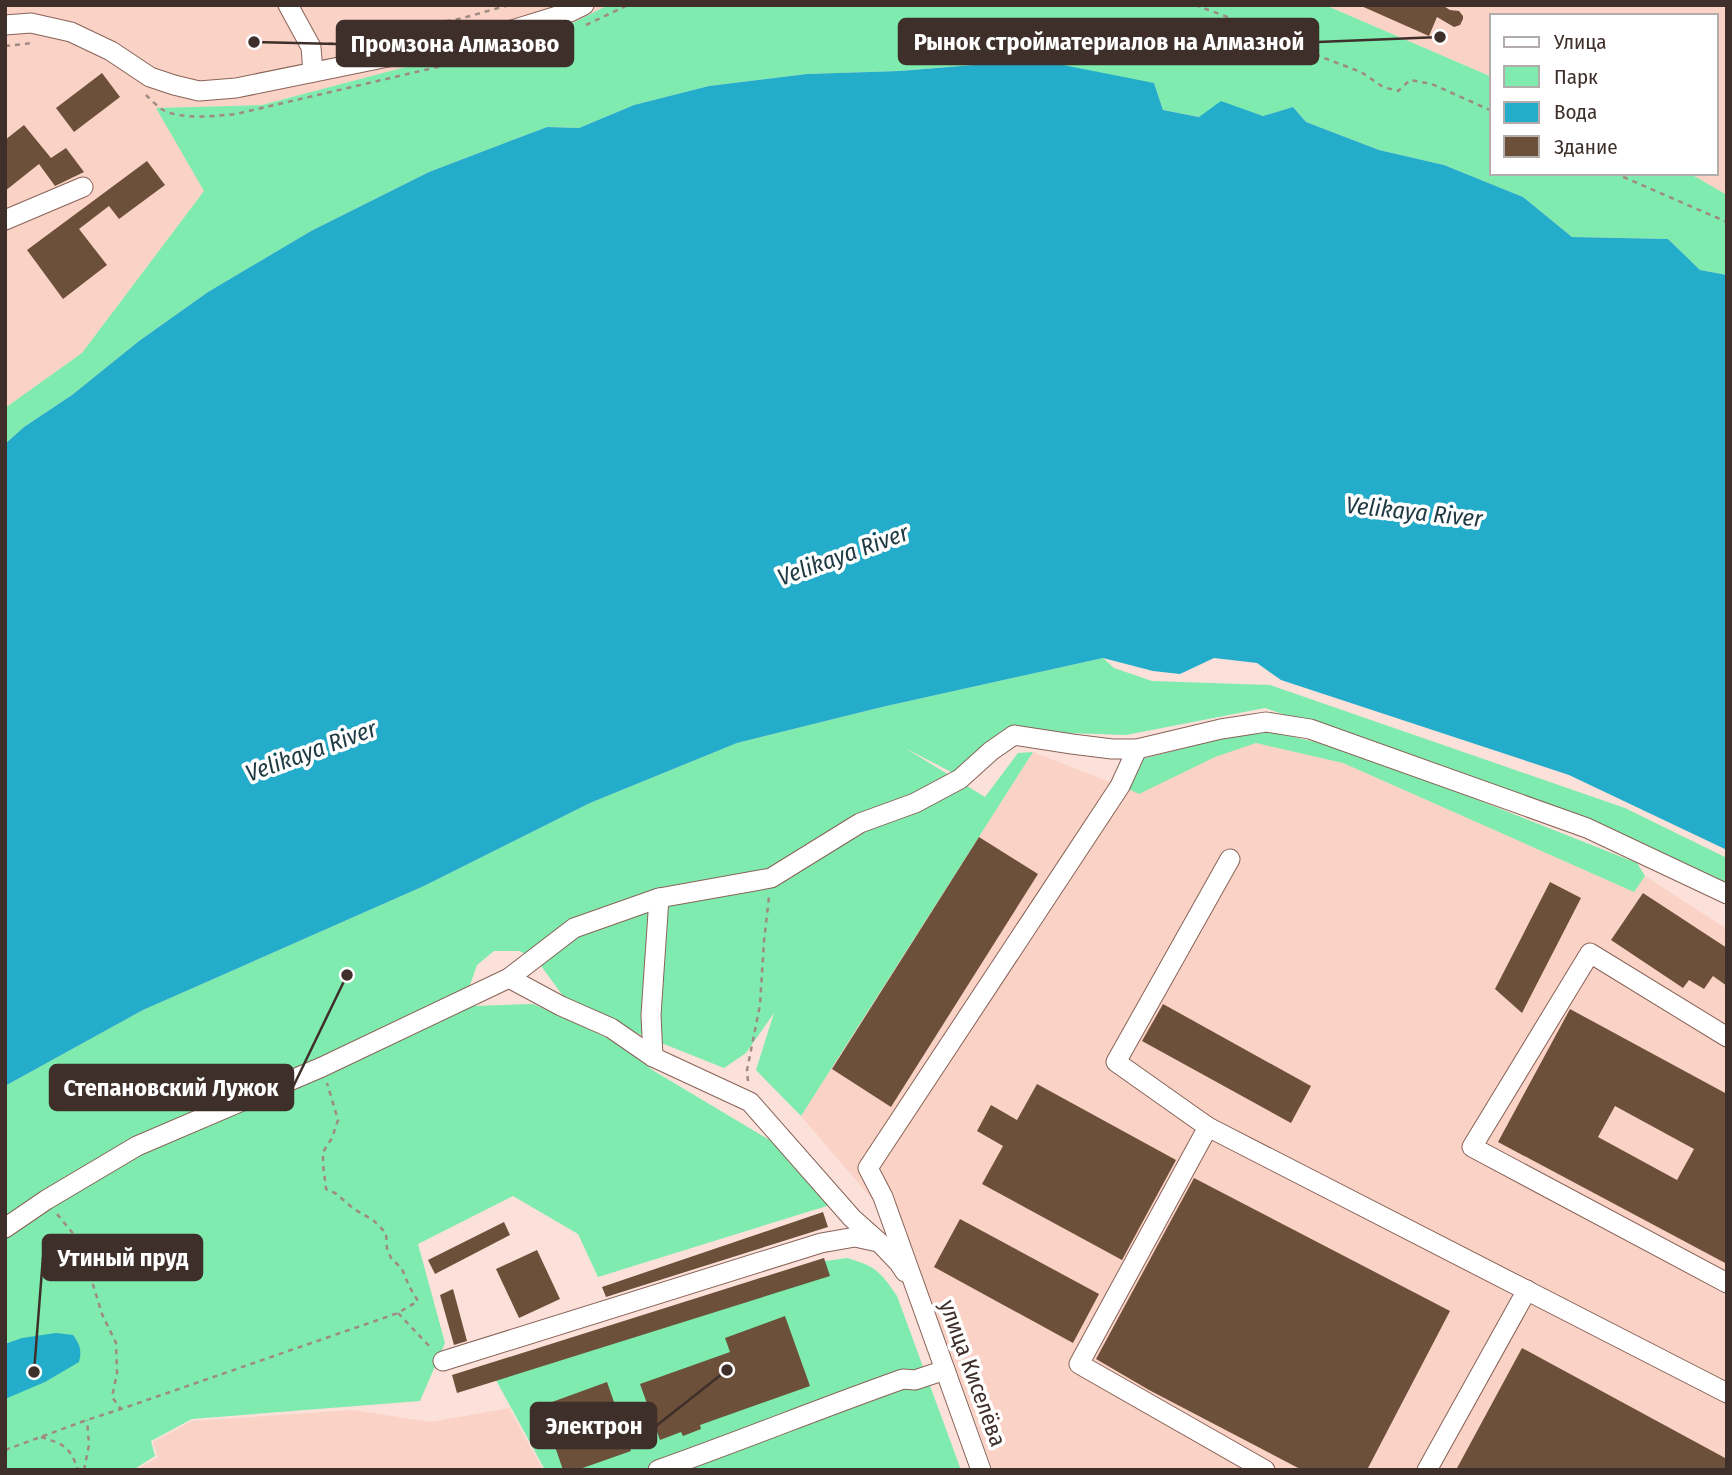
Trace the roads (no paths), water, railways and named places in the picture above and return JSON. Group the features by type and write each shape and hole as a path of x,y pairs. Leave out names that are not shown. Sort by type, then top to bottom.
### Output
{"street":[{"path":"288,5 311,47 313,72"},
{"path":"5,25 31,23 71,32 111,51 150,77 199,91 236,88 496,35 570,12 584,5"},
{"path":"5,220 83,187"},
{"path":"5,1228 46,1200 137,1146 322,1067 509,978 574,928 659,898 771,878 860,823 915,803 960,779 991,751 1014,735 1137,750 1247,724 1266,722 1310,729 1587,828 1727,894"},
{"path":"918,1294 883,1197 868,1168 1120,786 1137,750"},
{"path":"1230,859 1116,1062 1208,1127 1727,1393"},
{"path":"653,1057 651,1015 659,898"},
{"path":"1727,1037 1590,953 1472,1147 1727,1283"},
{"path":"509,978 561,1006 611,1028 653,1057 750,1102 852,1218 899,1263 918,1294"},
{"path":"1208,1127 1079,1364 1265,1470"},
{"path":"443,1361 821,1243 855,1237 880,1242"},
{"path":"1427,1470 1527,1290"},
{"name":"улица Киселёва","path":"918,1294 981,1470"},
{"path":"658,1470 903,1379 915,1380 945,1370"}],"water":[{"name":"Velikaya River","path":"973,65 1063,65 1154,83 1163,110 1199,117 1221,101 1263,116 1293,107 1306,122 1379,150 1444,165 1523,197 1572,237 1668,239 1700,270 1727,275 1727,850 1569,775 1281,680 1257,663 1214,658 1180,674 1153,671 1103,658 882,707 737,743 590,803 424,886 143,1010 5,1086 5,444 24,427 72,395 139,341 208,292 311,231 429,172 547,127 579,128 634,105 709,86 807,74"},
{"path":"56,1333 73,1335 80,1348 79,1362 45,1382 5,1399 5,1344 22,1338"}],"place":[{"name":"Рынок стройматериалов на Алмазной","path":"1440,37"},
{"name":"Промзона Алмазово","path":"254,42"},
{"name":"Степановский Лужок","path":"347,975"},
{"name":"Электрон","path":"727,1370"},
{"name":"Утиный пруд","path":"34,1372"}]}
